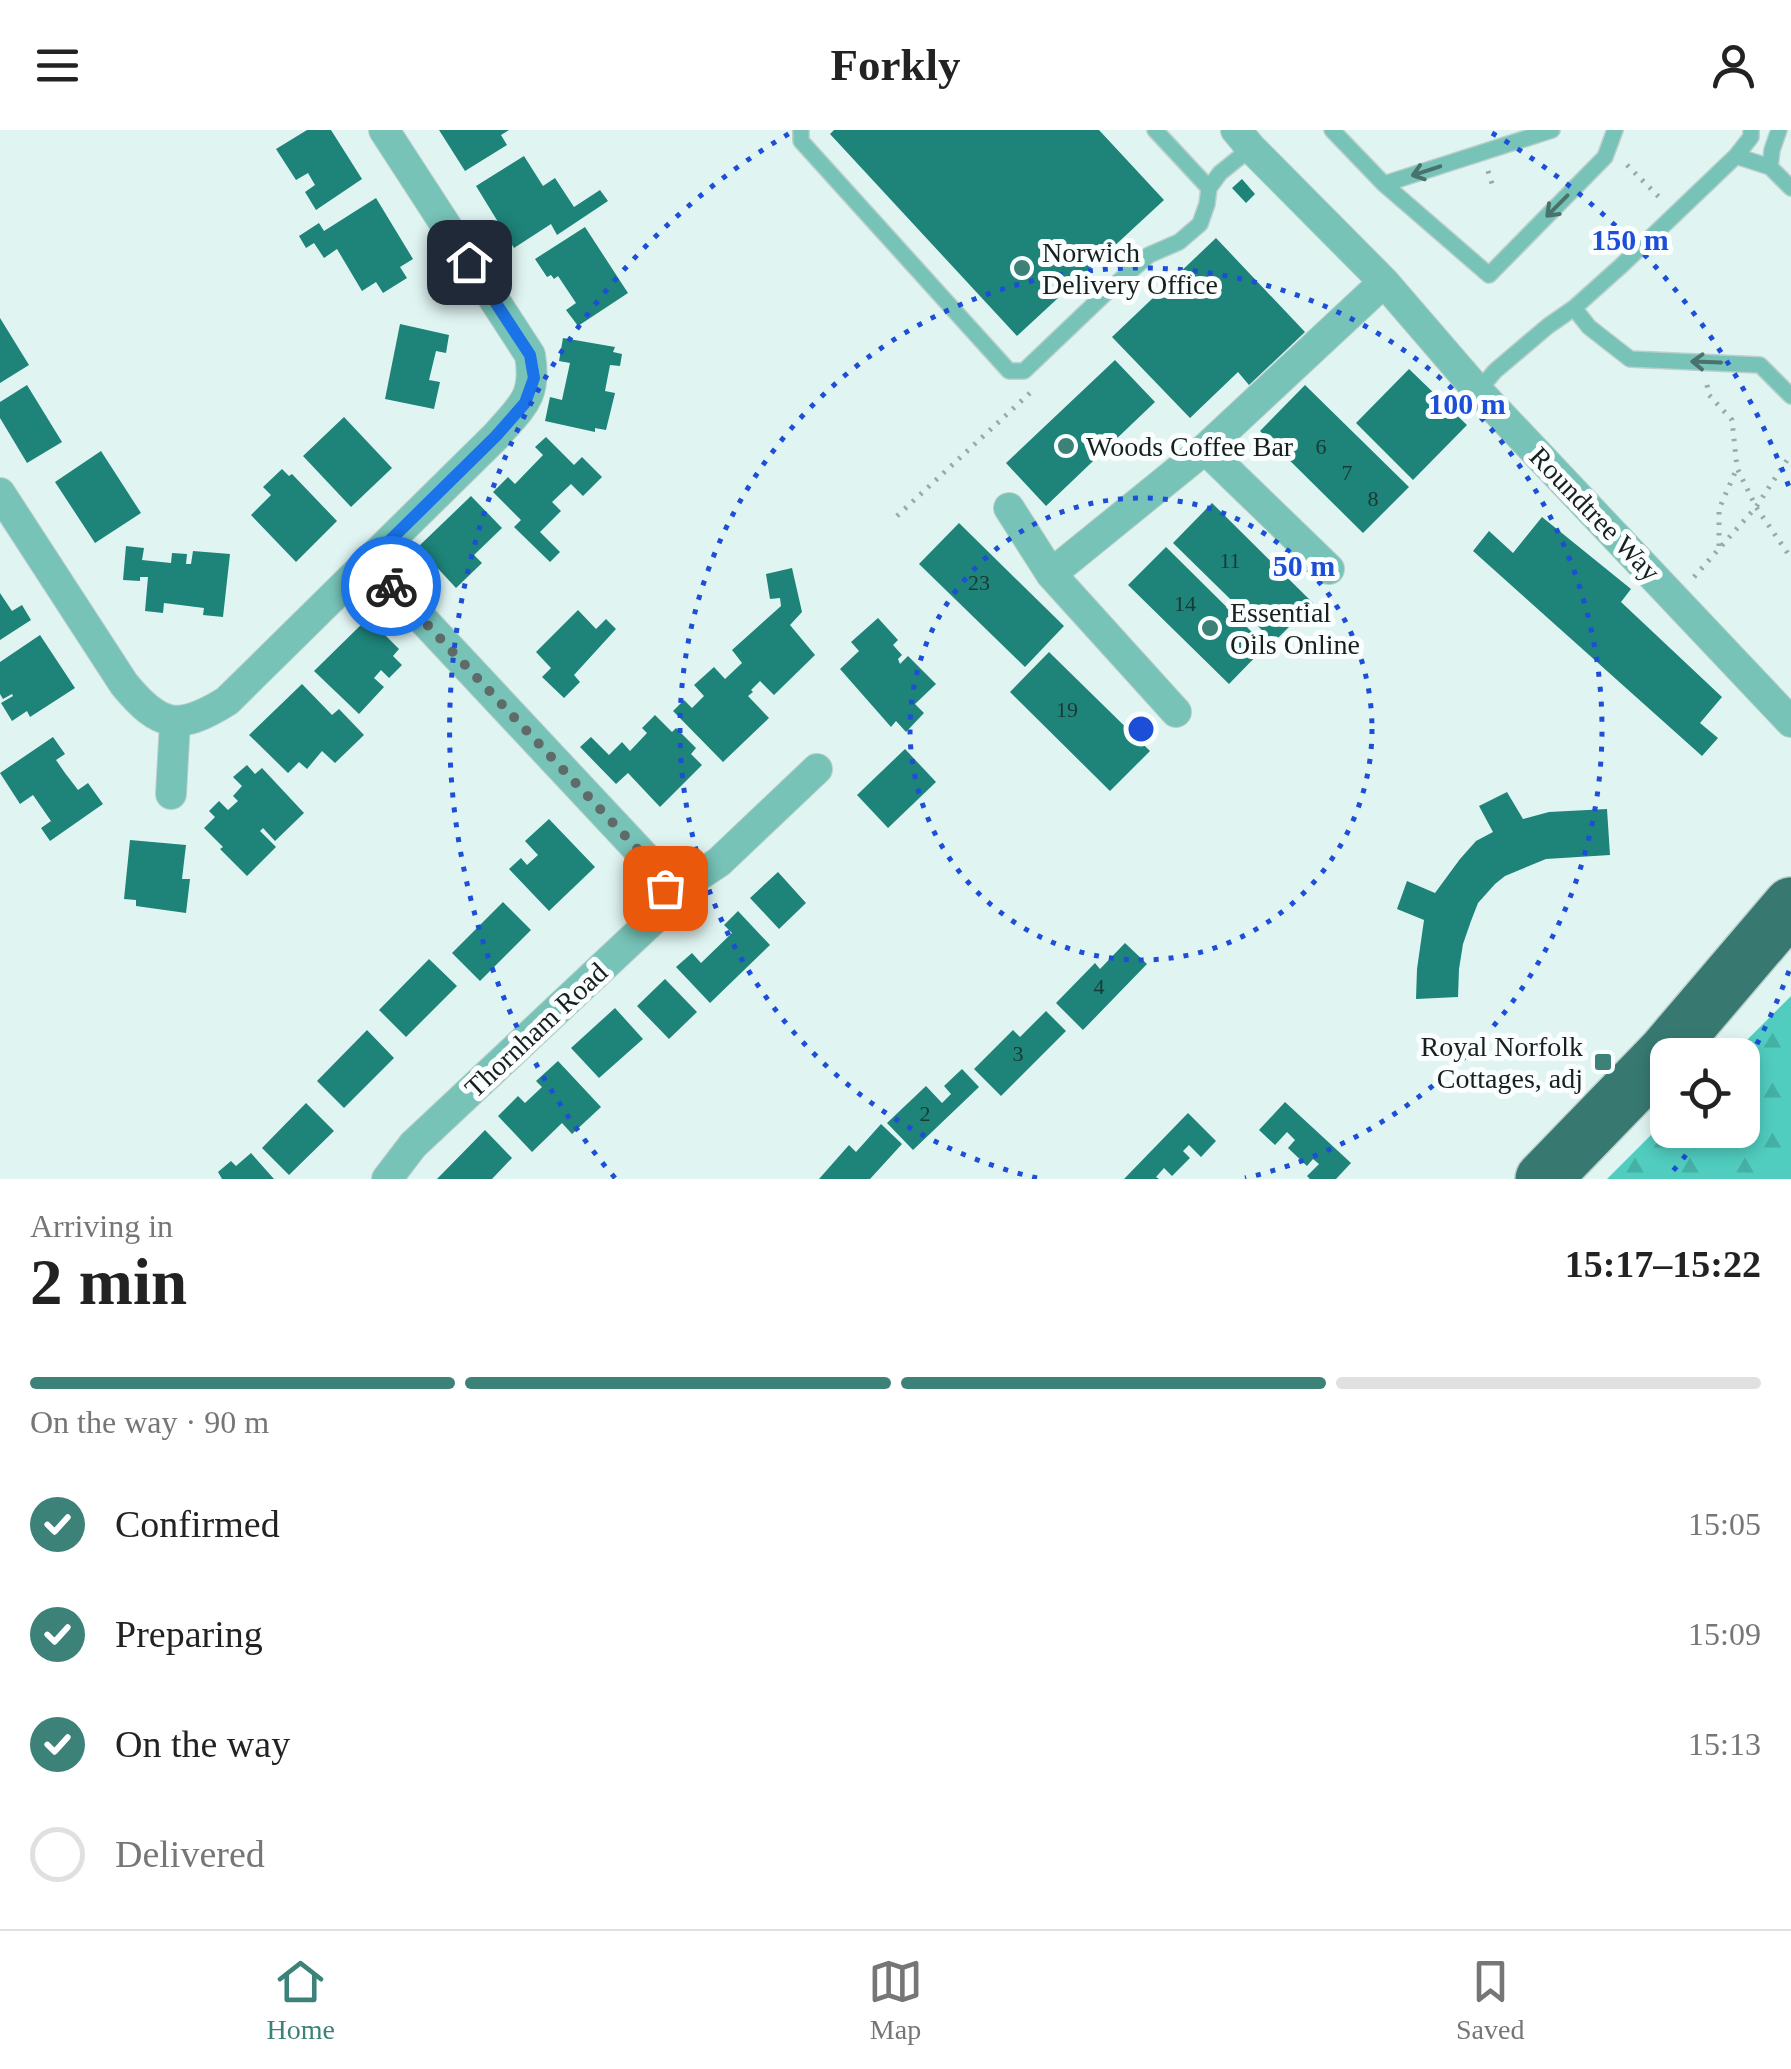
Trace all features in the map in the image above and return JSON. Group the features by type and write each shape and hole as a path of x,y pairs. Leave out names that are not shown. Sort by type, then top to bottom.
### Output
{"highway":[{"path":"1543,1179 1664,1054 1791,904"}],"street":[{"path":"0,494 142,706 161,719 175,722 202,717 227,701 496,436 525,403 534,378 530,355 384,130"},
{"name":"Roundtree Way","path":"1243,139 1384,282 1478,391 1791,722"},
{"path":"1051,574 1206,449 1384,282"},
{"path":"1206,449 1328,568"},
{"path":"1009,508 1051,574 1176,712"},
{"path":"368,562 644,856 661,875 665,888 698,876 719,862 818,769"},
{"path":"171,794 175,722"},
{"name":"Thornham Road","path":"387,1179 413,1146 657,916 664,903 665,888"}],"lane":[{"path":"801,130 801,141 1009,371 1024,372 1150,255 1179,242 1200,224 1209,188 1243,139"},
{"path":"1156,130 1209,188"},
{"path":"1332,130 1384,184 1489,275 1605,158 1616,130"},
{"path":"1384,184 1552,130"},
{"path":"1478,391 1495,372 1622,266 1736,156 1751,130"},
{"path":"1770,166 1779,130"},
{"path":"1736,156 1770,166 1791,188"},
{"path":"1574,308 1589,327 1630,359 1760,366 1791,396"}],"path":[{"path":"1610,148 1675,212"},
{"path":"1702,362 1709,395 1732,420 1737,468 1756,506 1791,558"},
{"path":"896,516 1037,386 1024,372"},
{"path":"1676,598 1756,506 1791,454"},
{"path":"1719,549 1719,509 1737,468"}],"green space":[{"path":"1791,996 1791,1179 1607,1179 1650,1136 1650,1148 1760,1148 1760,1038 1749,1038"}],"building":[{"path":"307,130 331,130 362,179 316,210 305,192 315,185 308,173 296,180 276,149"},
{"path":"439,130 509,130 501,135 507,145 465,171"},
{"name":"Norwich Delivery Office","path":"834,130 1099,130 1164,200 1017,336 830,134"},
{"path":"524,156 543,186 555,178 574,207 600,190 608,201 557,235 551,224 514,248 476,186"},
{"path":"1242,179 1255,194 1246,203 1232,188"},
{"path":"376,198 413,259 400,267 407,278 383,293 376,282 362,291 337,249 324,258 314,243 306,248 299,236 319,223 324,231"},
{"path":"585,227 628,293 578,326 566,310 576,303 558,276 547,277 535,259"},
{"path":"1216,238 1305,332 1249,385 1238,372 1190,418 1112,337"},
{"path":"0,318 29,365 0,383"},
{"path":"400,324 449,335 446,353 436,351 429,380 440,382 434,409 385,399"},
{"path":"563,338 615,347 613,352 622,354 620,366 610,365 605,391 615,393 606,430 595,428 595,432 545,421 550,397 562,400 570,363 559,361"},
{"path":"1115,360 1155,402 1046,506 1006,463"},
{"path":"1409,369 1467,425 1413,480 1356,423"},
{"path":"27,385 62,442 27,463 0,418 0,402"},
{"path":"1305,385 1409,487 1363,533 1260,431"},
{"path":"344,417 392,468 351,507 303,456"},
{"path":"546,437 574,465 582,457 602,477 583,496 571,484 552,502 561,511 540,532 560,552 550,562 514,527 521,520 493,492 508,477 515,484 543,455 535,447"},
{"path":"101,451 141,513 95,543 55,482"},
{"path":"282,469 289,476 292,474 337,521 296,562 251,515 271,495 263,487"},
{"path":"471,496 502,528 474,555 482,563 456,588 418,547"},
{"path":"1212,503 1313,603 1274,642 1173,543"},
{"path":"1542,517 1631,589 1621,602 1722,697 1700,723 1718,738 1702,756 1473,551 1489,531 1513,553"},
{"path":"959,523 1064,626 1025,667 919,564"},
{"path":"126,546 144,548 142,560 171,563 172,553 187,554 186,564 191,564 193,551 230,554 223,617 203,615 204,608 164,603 163,613 145,611 148,577 140,577 140,581 123,580"},
{"path":"1166,547 1266,646 1229,684 1128,585"},
{"path":"792,568 802,612 790,625 815,655 774,695 760,681 751,690 748,696 769,718 723,762 673,711 684,700 692,708 704,696 694,685 714,667 725,679 742,663 732,650 781,606 780,598 770,599 766,574"},
{"path":"0,593 12,611 22,605 31,620 0,640"},
{"path":"578,610 596,629 606,619 616,629 574,675 580,682 564,698 542,677 551,668 536,652"},
{"path":"368,618 399,649 393,656 402,665 389,678 381,670 374,678 384,687 359,714 314,671"},
{"path":"878,618 898,640 893,645 902,655 898,659 900,664 908,656 936,684 915,704 924,713 906,732 896,721 891,727 840,669 859,651 851,642"},
{"path":"40,635 75,688 30,717 27,711 12,721 1,703 13,696 3,699 0,694 0,662"},
{"path":"1049,652 1150,751 1110,791 1010,692"},
{"path":"302,684 332,715 339,709 364,735 335,763 322,751 307,769 299,762 288,773 249,735"},
{"path":"655,715 672,732 676,728 696,748 691,754 702,765 660,807 628,773 616,784 580,747 591,737 609,755 622,742 630,751 647,733 642,728"},
{"path":"53,737 65,754 56,760 65,773 78,790 88,783 103,804 50,841 41,828 51,821 33,795 20,804 0,773"},
{"path":"905,749 936,782 888,828 857,795"},
{"path":"247,765 255,774 262,768 304,813 275,841 263,828 260,831 276,847 247,876 204,828 215,817 209,811 219,801 228,810 238,801 233,796 242,786 233,777"},
{"path":"1507,792 1523,819 1549,812 1607,809 1610,855 1546,859 1505,876 1478,903 1471,921 1463,944 1458,997 1416,999 1424,920 1397,909 1407,881 1435,893 1476,841 1493,832 1479,806"},
{"path":"549,819 595,867 549,911 509,869 521,858 527,865 538,855 525,841"},
{"path":"130,840 186,845 182,879 190,879 186,913 136,906 136,900 124,899"},
{"path":"778,872 806,903 779,929 750,898"},
{"path":"503,902 531,930 480,981 452,953"},
{"path":"738,911 770,945 710,1003 676,967 692,953 701,963 732,933 724,925"},
{"path":"1125,943 1147,964 1083,1030 1056,1003 1095,963 1100,969"},
{"path":"429,959 457,986 406,1037 379,1010"},
{"path":"665,979 697,1012 669,1039 637,1006"},
{"path":"615,1008 643,1039 599,1078 571,1048"},
{"path":"1046,1011 1066,1031 1001,1096 974,1069 1013,1030 1020,1037"},
{"path":"367,1030 394,1058 344,1108 317,1081"},
{"path":"558,1061 601,1107 572,1134 562,1123 532,1152 498,1116 518,1096 525,1103 542,1087 536,1081"},
{"path":"962,1069 979,1087 913,1150 887,1123 926,1086 942,1103 951,1094 944,1086"},
{"path":"1285,1102 1351,1163 1336,1179 1310,1179 1307,1176 1319,1164 1313,1159 1307,1166 1288,1148 1295,1140 1287,1132 1275,1145 1259,1130"},
{"path":"306,1103 334,1131 289,1175 262,1148"},
{"path":"1188,1113 1216,1141 1201,1157 1189,1145 1183,1151 1190,1158 1172,1176 1164,1168 1156,1177 1159,1179 1124,1179"},
{"path":"881,1124 902,1144 870,1179 819,1179 849,1145 856,1152"},
{"path":"485,1130 512,1158 492,1179 437,1179"},
{"path":"251,1153 274,1179 222,1179 218,1172 231,1161 236,1166"}],"way so far":[{"path":"391,586 644,856 661,875 665,888"}],"place":[{"name":"Norwich Delivery Office","path":"1022,268"},
{"name":"Woods Coffee Bar","path":"1066,446"},
{"name":"Essential Oils Online","path":"1210,628"},
{"name":"Royal Norfolk Cottages, adj","path":"1603,1062"}],"route":[{"path":"391,586 368,562 496,436 525,403 534,378 530,355 469,262"}]}
